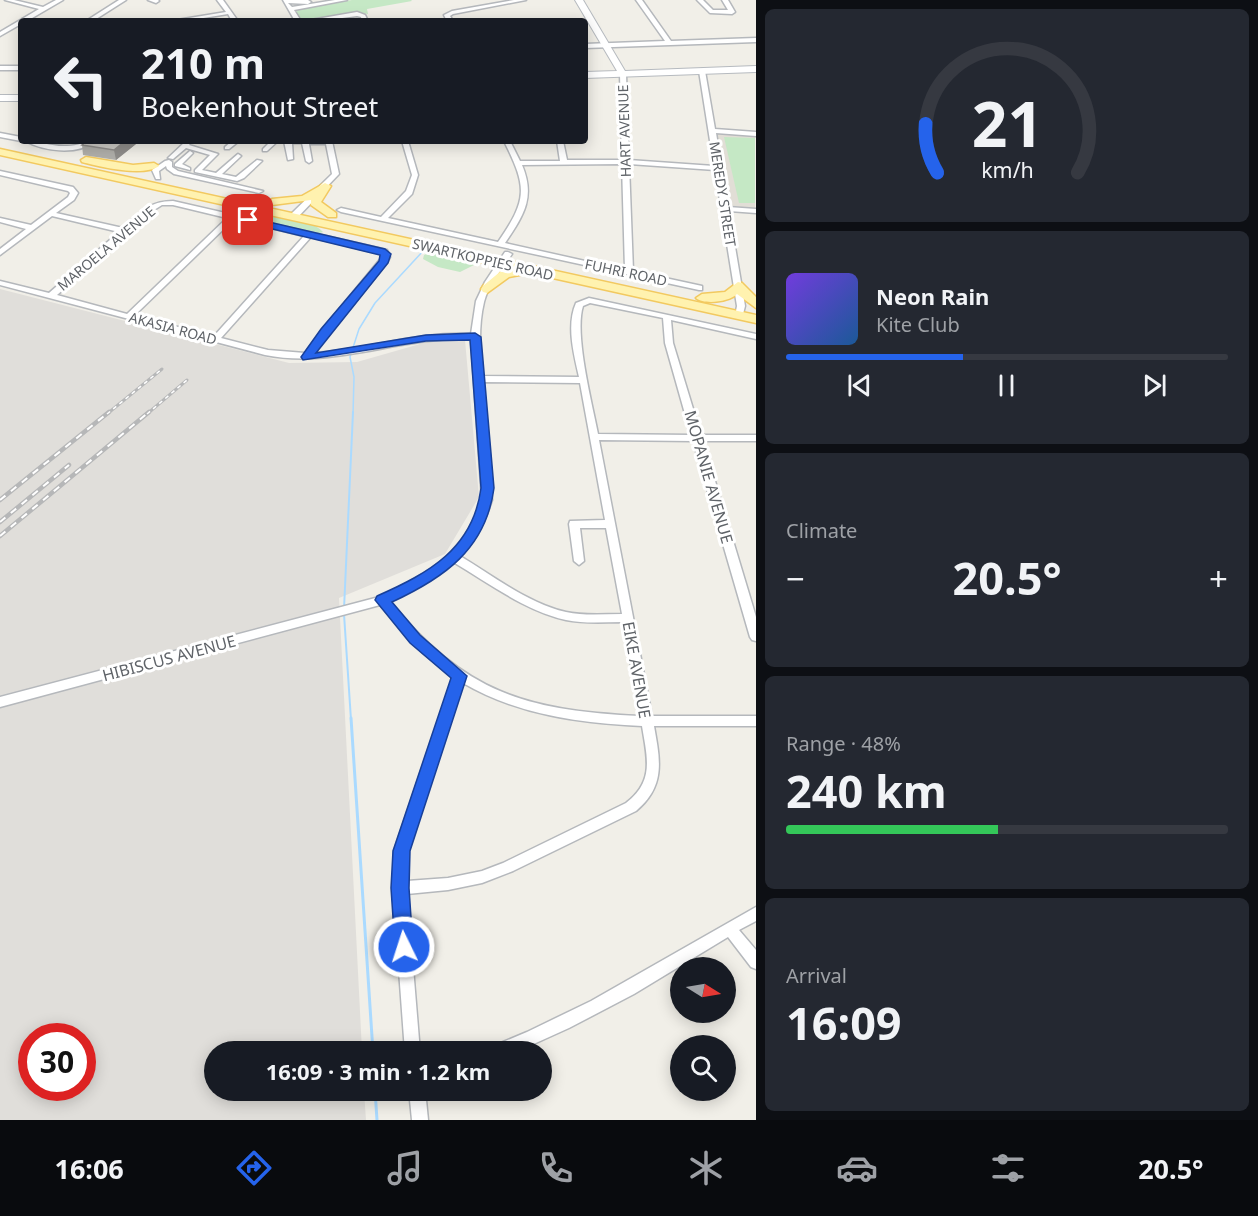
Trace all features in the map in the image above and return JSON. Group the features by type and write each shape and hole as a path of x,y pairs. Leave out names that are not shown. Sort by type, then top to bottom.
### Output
{"main road":[{"name":"SWARTKOPPIES ROAD","path":"0,143 162,166 297,212 337,213 503,254 701,293 756,319"},
{"name":"SWARTKOPPIES ROAD","path":"0,152 199,195 297,212 464,254 503,254 541,272 740,311 756,309"},
{"path":"162,166 156,182 199,195"},
{"path":"272,202 300,201 322,188"},
{"path":"322,188 315,203 337,213"},
{"path":"464,254 485,267 488,286 510,272 541,272"},
{"path":"701,293 729,295 738,287 756,304"}],"street":[{"path":"8,0 44,9"},
{"path":"29,18 60,0"},
{"path":"94,18 123,0"},
{"path":"220,0 232,18"},
{"path":"285,1 294,0 301,3 323,0"},
{"path":"291,9 344,0"},
{"path":"449,18 523,0"},
{"name":"HART AVENUE","path":"579,0 622,74 629,273"},
{"path":"639,0 669,43"},
{"path":"700,0 712,12 732,12 725,0"},
{"path":"285,1 296,18"},
{"path":"194,18 227,13"},
{"path":"329,18 358,14 364,18"},
{"path":"2,32 18,24"},
{"path":"588,46 756,40"},
{"path":"0,68 18,68"},
{"path":"588,75 756,69"},
{"name":"MEREDY STREET","path":"702,71 726,209 740,311"},
{"path":"0,98 18,98"},
{"path":"712,131 756,134"},
{"path":"0,135 18,139"},
{"path":"39,144 73,153 87,144"},
{"path":"197,171 215,154 188,144 162,166 187,176 259,191"},
{"path":"227,148 232,144"},
{"path":"265,150 272,144"},
{"path":"288,144 290,159"},
{"path":"306,144 309,161"},
{"path":"297,212 337,173 330,144"},
{"path":"383,219 409,192 416,175 406,144"},
{"path":"509,144 526,183 521,213 480,301 475,337 487,500 480,521 468,542 454,558 421,581 382,600 415,639 459,676 510,702 536,710 576,717 756,721"},
{"path":"561,144 564,162"},
{"path":"190,153 177,165 197,171 240,178 260,161"},
{"path":"218,175 238,156"},
{"path":"519,163 625,162 718,168"},
{"path":"0,173 74,191 73,195 51,214 0,254"},
{"name":"MAROELA AVENUE","path":"51,296 151,208 163,203 173,203 232,217"},
{"path":"726,209 756,211"},
{"name":"FUHRI ROAD","path":"337,213 383,219 503,254 629,273 701,293"},
{"path":"51,214 124,231"},
{"path":"129,316 232,217 381,251 386,256 384,261 307,357"},
{"path":"0,220 32,228"},
{"path":"216,339 309,235"},
{"name":"AKASIA ROAD","path":"0,283 268,352 307,357 426,338 475,337"},
{"name":"EIKE AVENUE","path":"400,888 448,884 490,874 573,836 640,800 648,790 654,770 583,380 578,345 578,308 585,301 601,302 667,316"},
{"path":"667,316 756,337"},
{"name":"MOPANIE AVENUE","path":"667,316 669,343 756,637"},
{"path":"479,379 583,380"},
{"path":"594,437 756,438"},
{"path":"579,561 574,524 610,524"},
{"path":"454,558 559,613 577,617 627,618"},
{"name":"HIBISCUS AVENUE","path":"0,702 382,600"},
{"path":"412,1041 400,888 401,851 459,676"},
{"path":"527,1041 584,1014 756,913"},
{"path":"729,928 756,962"},
{"path":"418,1101 420,1120"}],"shaded area":[{"path":"715,133 755,136 755,209 728,207"},
{"path":"0,289 289,363 357,362 434,340 465,340 479,497 445,554 339,598 361,1041 204,1041 204,1101 365,1101 366,1120 0,1120"}],"green space":[{"path":"352,0 412,1 367,9 368,14 355,12 320,18 300,18 296,12 299,9"},
{"path":"724,137 755,138 755,203 739,203"},
{"path":"260,212 302,220 323,232 315,234 294,231 243,214"},
{"path":"429,253 461,257 474,265 460,272 438,267 423,259 424,255"}],"building":[{"path":"83,144 121,144 114,150"}],"waterway":[{"path":"353,414 354,377 350,357 359,329 375,303 424,250"},
{"path":"344,609 353,412"},
{"path":"344,614 351,720"},
{"path":"351,718 372,1041"},
{"path":"376,1101 377,1120"}],"railway":[{"path":"107,414 162,369"},
{"path":"147,414 187,380"},
{"path":"0,500 109,412"},
{"path":"0,536 149,412"},
{"path":"0,522 69,465"}],"route":[{"path":"248,220 386,254 384,261 307,357 326,356 439,336 475,337 486,466 487,500 484,510 468,542 454,558 413,586 382,600 415,639 459,676 401,851 400,888 404,947"}]}
